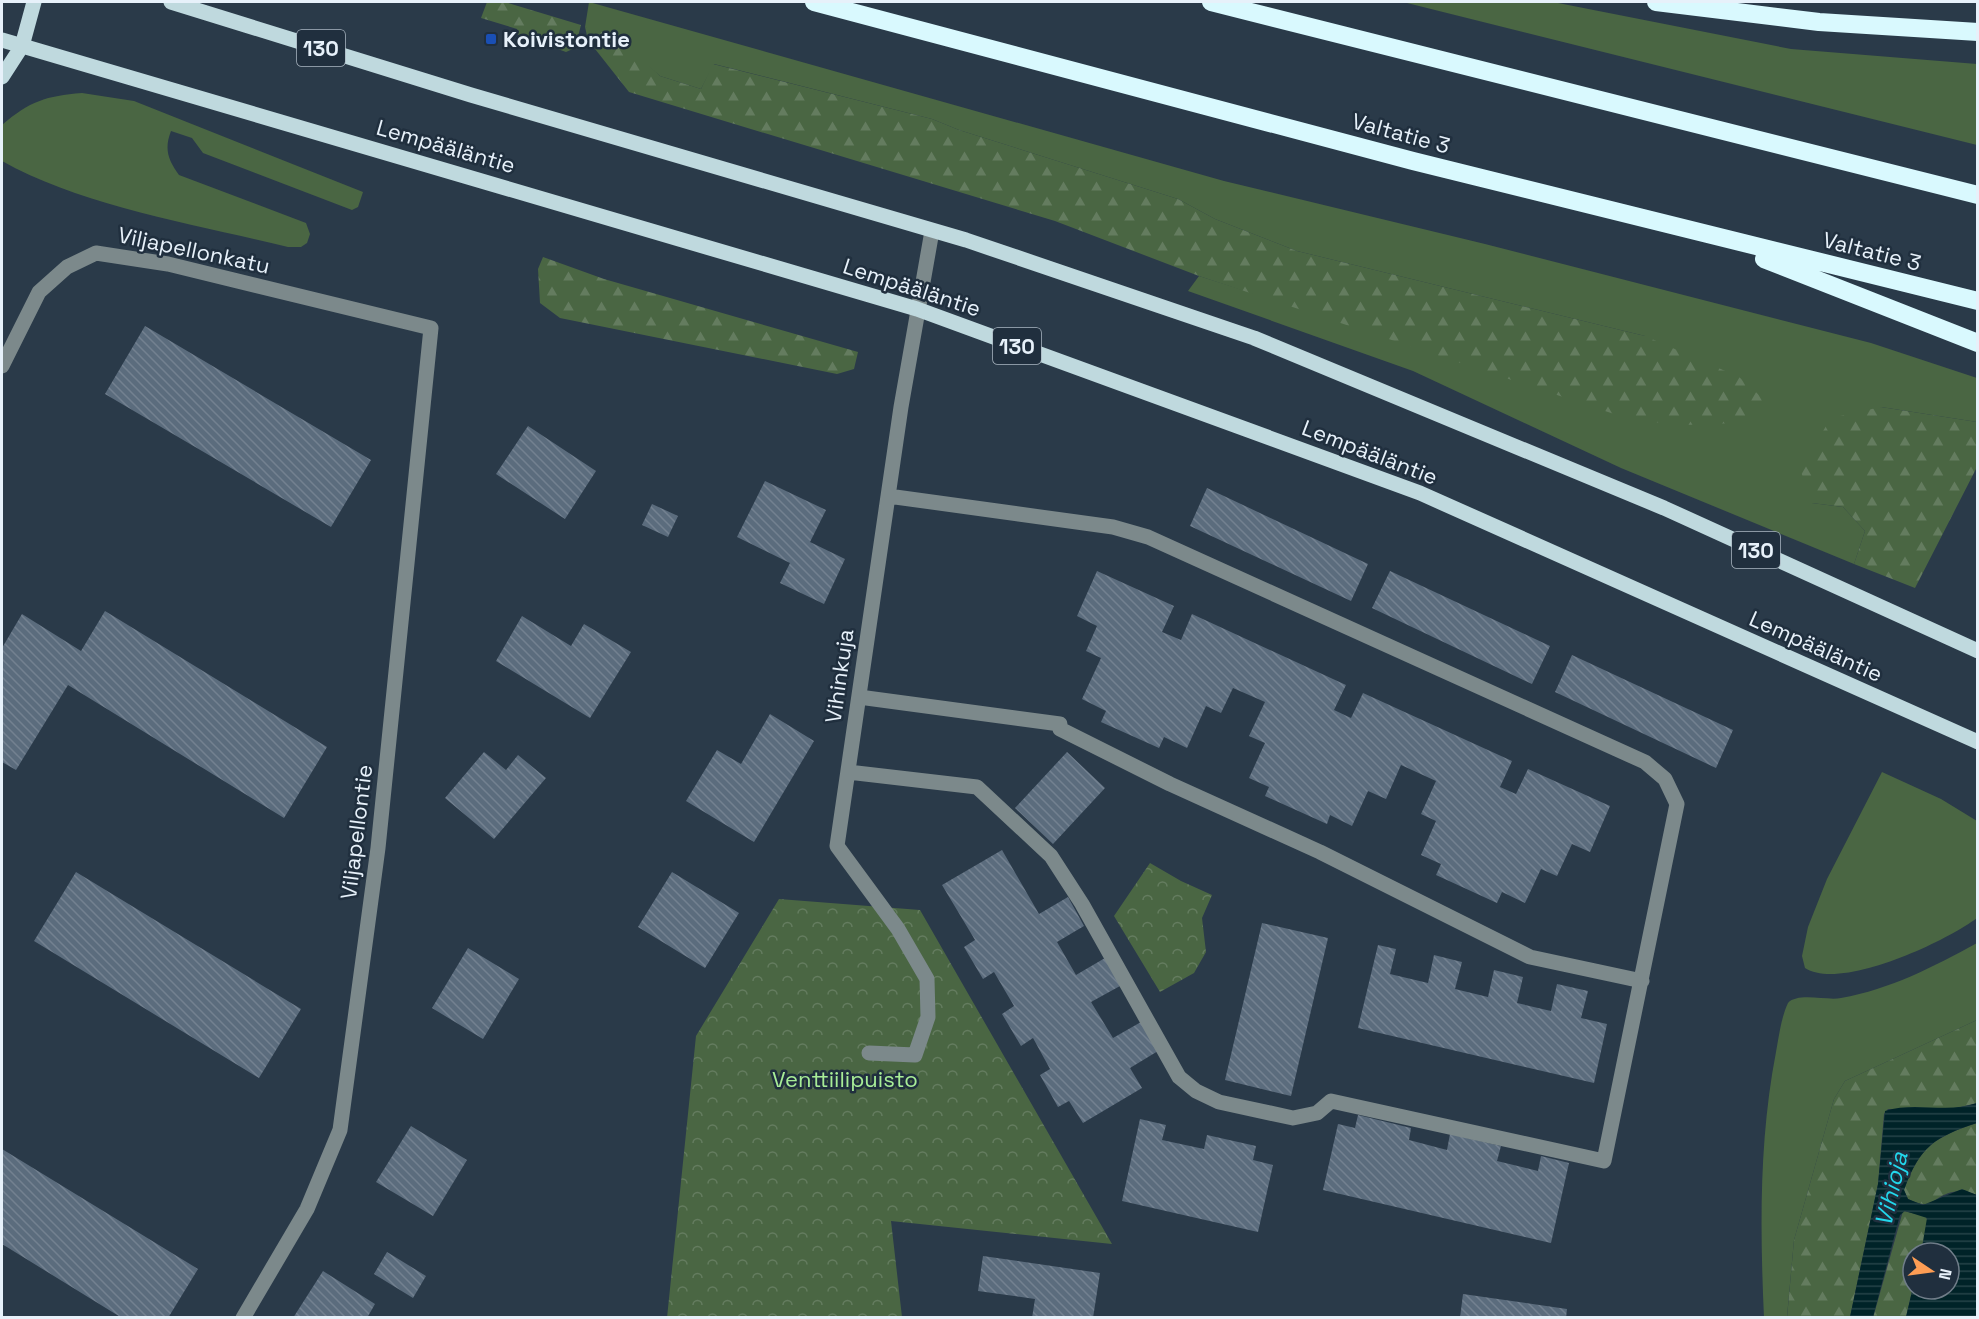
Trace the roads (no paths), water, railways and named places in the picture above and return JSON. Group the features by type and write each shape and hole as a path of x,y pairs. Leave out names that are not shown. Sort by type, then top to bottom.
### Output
{"highway":[{"name":"Valtatie 3","path":"814,2 1401,158 1977,301"},
{"path":"1211,2 1977,195"},
{"path":"1656,2 1820,22 1977,32"},
{"path":"1701,234 1977,343"}],"main road":[{"path":"2,77 22,45 34,2"},
{"name":"130","path":"171,2 471,95 932,231 1254,338 1664,508 1977,651"},
{"name":"Lempääläntie","path":"2,40 917,309 1420,493 1977,742"}],"street":[{"name":"Vihinkuja","path":"869,1053 915,1055 928,1017 927,979 898,929 837,846 888,496 917,309 932,231"},
{"name":"Viljapellonkatu","path":"2,366 39,292 67,267 96,254 168,264 431,328"},
{"name":"Viljapellontie","path":"243,1317 307,1209 340,1130 378,848 431,328"},
{"path":"848,772 977,787 1051,856 1082,904 1179,1077 1196,1091 1219,1102 1293,1118 1317,1113 1331,1101 1605,1161 1677,804 1665,779 1645,762 1148,537 1113,526 888,496"},
{"path":"859,697 1060,724 1060,729 1140,769 1320,852 1530,957 1641,981"}],"water":[{"name":"Vihioja","path":"1977,1103 1977,1123 1950,1133 1931,1145 1916,1163 1904,1190 1908,1199 1923,1205 1962,1189 1977,1195 1977,1317 1906,1317 1910,1301 1961,1301 1961,1241 1923,1241 1927,1218 1905,1211 1900,1215 1873,1317 1850,1317 1878,1184 1885,1111 1908,1107 1966,1106"}],"place":[{"name":"Koivistontie","path":"491,39"}],"park label":[{"name":"Venttiilipuisto","path":"845,1079"}]}
